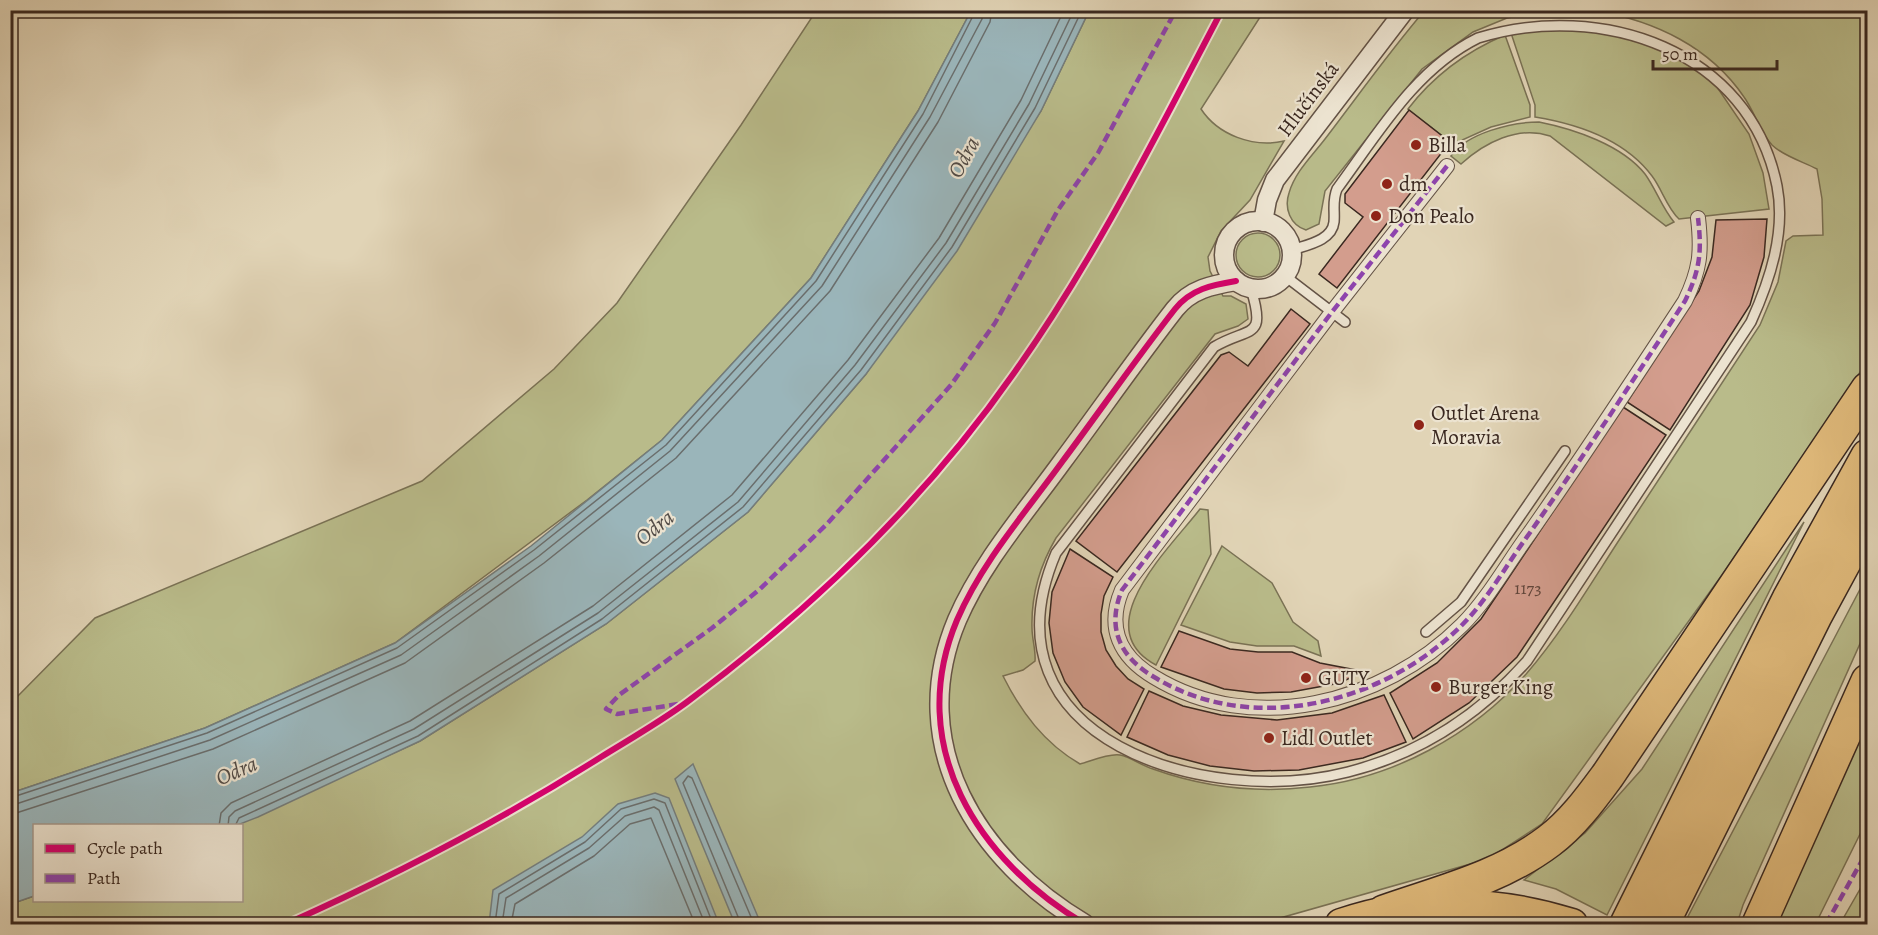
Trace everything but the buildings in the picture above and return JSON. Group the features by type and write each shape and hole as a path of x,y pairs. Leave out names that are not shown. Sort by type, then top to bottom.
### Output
{"highway":[{"path":"1341,924 1485,878 1516,863 1551,840 1583,807 1608,775 1868,389"},
{"path":"1627,924 1789,599 1868,456"},
{"path":"1662,924 1810,627 1868,518"},
{"path":"1759,923 1868,681"},
{"path":"1384,912 1429,905 1467,904 1513,910 1572,924"}],"street":[{"name":"Hlučínská","path":"1263,222 1267,200 1275,180 1405,10"},
{"path":"1447,166 1332,312 1122,590 1117,603 1115,622 1121,644 1128,658 1179,692 1207,701 1269,708 1311,705 1381,683 1415,662 1461,625 1566,481 1685,301 1696,279 1701,255 1698,219"},
{"path":"1085,924 1050,902 1007,864 987,841 965,806 948,762 942,730 941,696 948,650 971,592 1002,542 1183,300 1210,286 1274,286 1285,276 1292,259 1292,250 1282,231 1263,222 1239,228 1228,242 1224,254 1226,266 1244,285"}],"lane":[{"path":"1292,250 1323,238 1330,232 1334,224 1333,200 1337,189 1415,87 1435,66 1478,38 1507,27 1551,16 1574,16"},
{"path":"1244,285 1257,307 1256,326 1246,334 1214,347 1056,553 1042,592 1040,634 1044,658 1054,689 1069,709 1091,729 1125,750 1221,780 1277,781 1347,772 1413,749 1472,712 1511,679 1545,635 1751,322 1769,282 1777,232 1777,187 1762,142 1737,100 1706,66 1676,44 1641,28 1615,21"},
{"path":"1285,276 1345,322"},
{"path":"1426,632 1461,602 1565,451"}],"green space":[{"path":"1425,10 1545,11 1507,18 1473,32 1422,69 1325,191 1319,224 1306,230 1300,228 1292,220 1287,204 1295,178"},
{"path":"816,11 971,11 918,111 811,278 662,440 587,500 395,643 205,728 11,793 11,703 95,618 422,481 554,369 617,303 741,125"},
{"path":"1089,11 1264,11 1201,109 1217,126 1237,137 1260,143 1284,141 1250,200 1221,231 1208,257 1210,271 1223,296 1231,296 1246,304 1248,319 1238,326 1215,334 1056,538 1045,560 1035,593 1032,628 1035,661 1023,670 1003,676 1035,726 1055,746 1080,764 1105,756 1120,755 1149,768 1211,784 1251,789 1310,787 1371,775 1429,750 1482,716 1527,673 1566,622 1760,325 1778,282 1786,241 1793,236 1823,235 1822,199 1817,169 1788,156 1772,145 1744,97 1715,64 1698,50 1660,29 1597,11 1867,11 1867,362 1722,575 1542,824 1488,859 1259,924 11,924 11,904 33,896 33,902 243,902 243,824 237,824 420,741 606,624 748,512 866,374 1041,111"},
{"path":"1522,30 1620,30 1691,65 1717,87 1749,134 1763,173 1769,209 1679,219 1652,176 1641,163 1614,143 1584,129 1535,117 1535,105 1511,33"},
{"path":"1505,35 1530,105 1530,117 1491,127 1458,142 1453,139 1450,142 1408,109 1428,85 1451,66"},
{"path":"1539,122 1582,134 1624,155 1645,174 1674,222 1666,226 1550,136 1538,133 1514,134 1480,149 1461,164 1451,156 1468,141 1491,130 1516,124"},
{"path":"1258,233 1274,239 1280,255 1274,271 1258,277 1242,271 1236,255 1242,239"},
{"path":"1200,509 1208,510 1211,554 1156,665 1136,649 1129,630 1131,609 1140,587 1155,565"},
{"path":"1804,522 1607,915 1556,889 1524,880 1585,833 1642,769"},
{"path":"1222,546 1272,583 1293,622 1318,641 1321,656 1294,646 1257,646 1230,642 1181,625"},
{"path":"1867,576 1867,628 1743,905 1737,924 1684,924"},
{"path":"1867,709 1868,817 1865,824 1819,917 1809,924 1773,924"},
{"path":"1867,877 1867,924 1840,924"}],"water":[{"name":"Odra","path":"971,11 1089,11 1041,111 957,251 866,374 748,512 606,624 420,741 258,817 240,824 33,824 33,896 11,904 11,793 205,728 395,643 531,546 662,440 811,278 918,111"},
{"path":"693,764 761,924 735,924 675,779"},
{"path":"655,793 669,798 719,924 489,924 493,890 582,837 618,804"}],"marked path":[{"path":"678,704 617,714 606,709 619,695 712,628 760,589 826,525 951,385 995,323 1058,210 1098,153 1176,10"},
{"path":"1447,166 1332,312 1122,590 1115,617 1119,640 1132,660 1154,677 1192,695 1232,705 1274,708 1315,703 1356,692 1394,675 1430,652 1462,625 1489,593 1685,301 1699,261 1698,218"},
{"path":"1826,924 1868,850"}],"cycle path":[{"path":"286,924 407,867 486,825 563,781 656,723 733,667 778,630 864,551 943,465 979,420 1044,330 1124,195 1222,10"},
{"path":"1085,924 1047,898 1012,868 984,833 961,796 946,755 940,712 943,667 957,620 991,558 1175,309 1195,292 1210,286 1236,281"}],"place":[{"name":"Billa","path":"1416,145"},
{"name":"dm","path":"1387,184"},
{"name":"Don Pealo","path":"1376,216"},
{"name":"Outlet Arena Moravia","path":"1419,425"},
{"name":"GUTY","path":"1306,678"},
{"name":"Burger King","path":"1436,687"},
{"name":"Lidl Outlet","path":"1269,738"}]}
